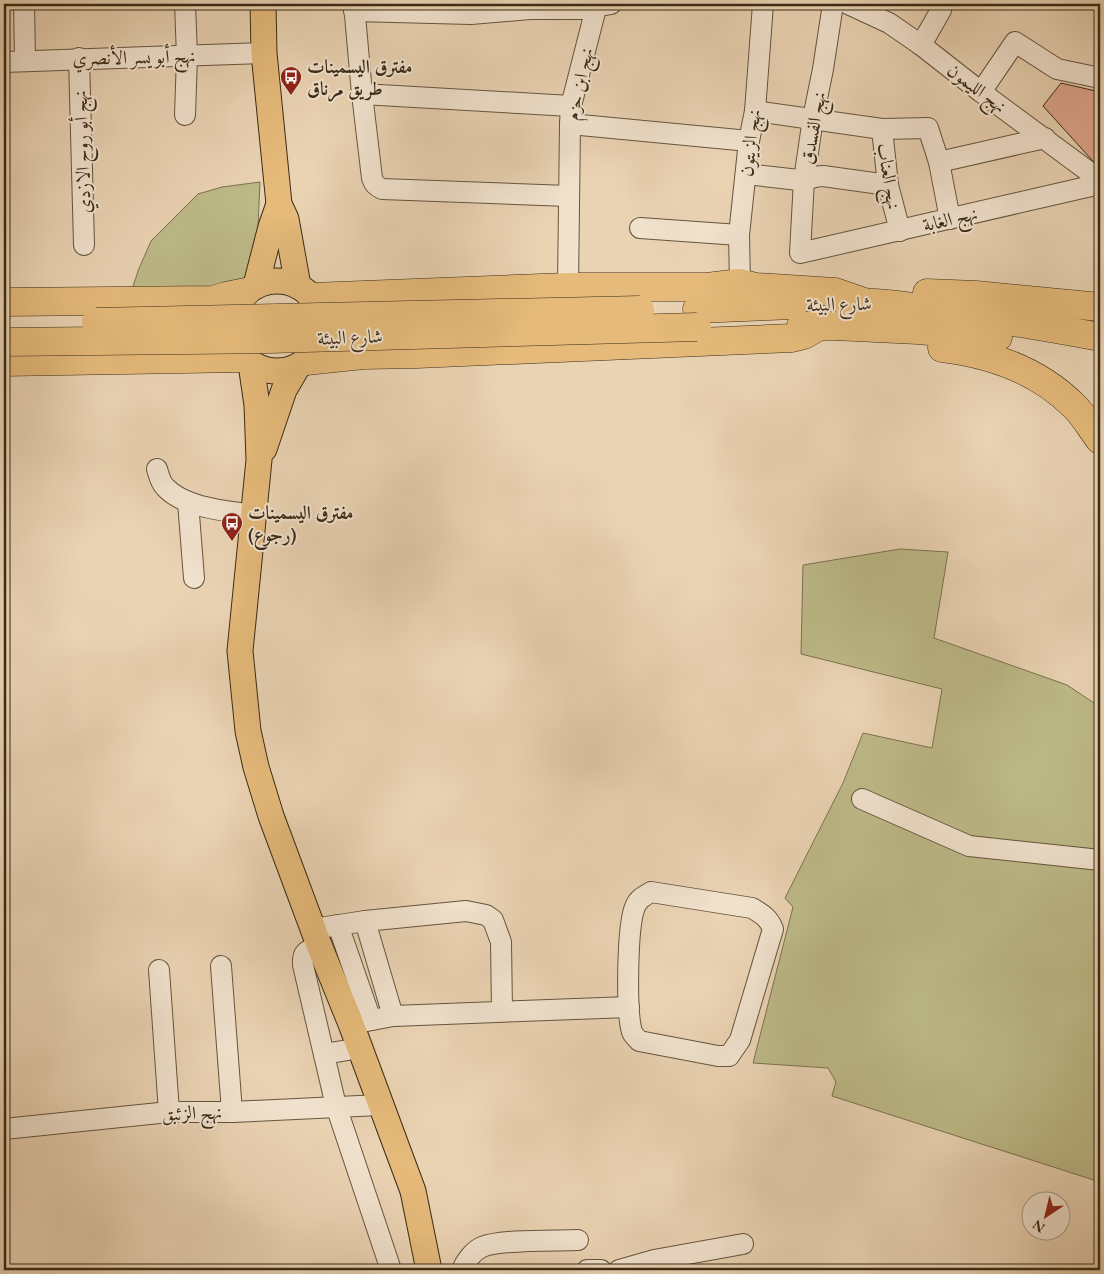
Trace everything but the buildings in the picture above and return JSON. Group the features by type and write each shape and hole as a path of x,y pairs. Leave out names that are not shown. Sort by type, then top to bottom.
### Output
{"highway":[{"path":"305,291 568,286 707,287 740,283 756,287 835,292 864,302"},
{"path":"4,302 213,300 251,289"},
{"path":"898,305 907,299 929,293 976,295 1100,307"},
{"name":"شارع البيئة","path":"4,342 270,339 697,318 864,302 898,305 983,326"},
{"path":"4,324 697,318 738,326 983,326 1100,336"},
{"path":"302,364 363,355 792,338 826,326 868,342 941,348 991,356 1031,374 1056,389 1076,408 1100,440"},
{"path":"983,326 1100,354"},
{"path":"4,362 247,361"}],"main road":[{"path":"259,460 284,390 302,364 315,351 321,337 322,323 319,309 305,291 286,219 279,204 264,53 263,4"},
{"path":"251,289 279,204"},
{"path":"302,364 287,371 274,372 262,370 247,361 235,346 231,332 232,317 237,304 251,289 270,281 284,281 305,291"},
{"path":"247,361 256,398 259,460 240,651 248,731 256,767 271,816 316,937 361,1022 360,1048 413,1191 429,1270"}],"street":[{"path":"24,4 25,60"},
{"path":"185,4 187,56 185,115"},
{"name":"نهج الزيتون","path":"740,283 739,235 749,141 755,111 763,4"},
{"name":"نهج الفسدق","path":"800,253 804,180 832,4"},
{"name":"نهج الليمون","path":"848,4 889,13 921,45 1100,180"},
{"path":"921,45 941,10 942,4"},
{"path":"568,196 382,189 374,184 362,94 354,7 584,9 602,5"},
{"name":"نهج ابن حزم","path":"568,286 568,196 571,115 602,5"},
{"path":"981,92 1015,42 1057,69 1100,78"},
{"name":"نهج أبو يسر الأنصري","path":"4,62 264,53"},
{"name":"نهج أبو روح الازدي","path":"79,58 84,245"},
{"path":"362,94 571,115 749,141"},
{"name":"نهج العناب","path":"755,111 882,129 888,185 900,231"},
{"path":"882,129 928,128 939,162 950,219"},
{"path":"939,162 1045,138"},
{"path":"746,174 804,180 813,176 823,176 888,185"},
{"name":"نهج الغابة","path":"800,253 1100,184"},
{"path":"640,228 739,235"},
{"path":"156,469 164,486 179,498 221,510 254,515"},
{"path":"188,502 194,578"},
{"path":"862,800 969,846 1100,860"},
{"path":"651,892 752,908 763,914 771,923 773,929 740,1040 729,1056 718,1056 639,1041 632,1033 630,1007 629,932 635,906 642,897 651,892"},
{"path":"391,1270 336,1106 303,956 316,937 338,925 466,910 486,915 493,920 501,942 502,1011"},
{"path":"364,921 393,1016"},
{"path":"338,925 361,1022 393,1016 630,1007"},
{"path":"221,966 232,1112"},
{"path":"159,970 170,1112"},
{"path":"324,1054 360,1048"},
{"name":"نهج الزئبق","path":"4,1129 170,1112 232,1112 380,1105"},
{"path":"462,1270 471,1256 482,1248 504,1243 578,1240"},
{"path":"619,1270 654,1260 742,1244"},
{"path":"587,1270 601,1270"}],"shaded area":[{"path":"260,182 258,228 251,275 236,292 127,305 138,271 151,241 198,194 222,187"},
{"path":"900,549 948,552 934,638 1067,685 1100,707 1100,1182 832,1096 836,1082 828,1068 753,1063 793,907 785,898 843,783 863,733 932,748 942,689 801,654 803,565"}],"place":[{"name":"مفترق اليسمينات طريق مرناق","path":"291,96"},
{"name":"مفترق اليسمينات (رجوع)","path":"232,542"}]}
